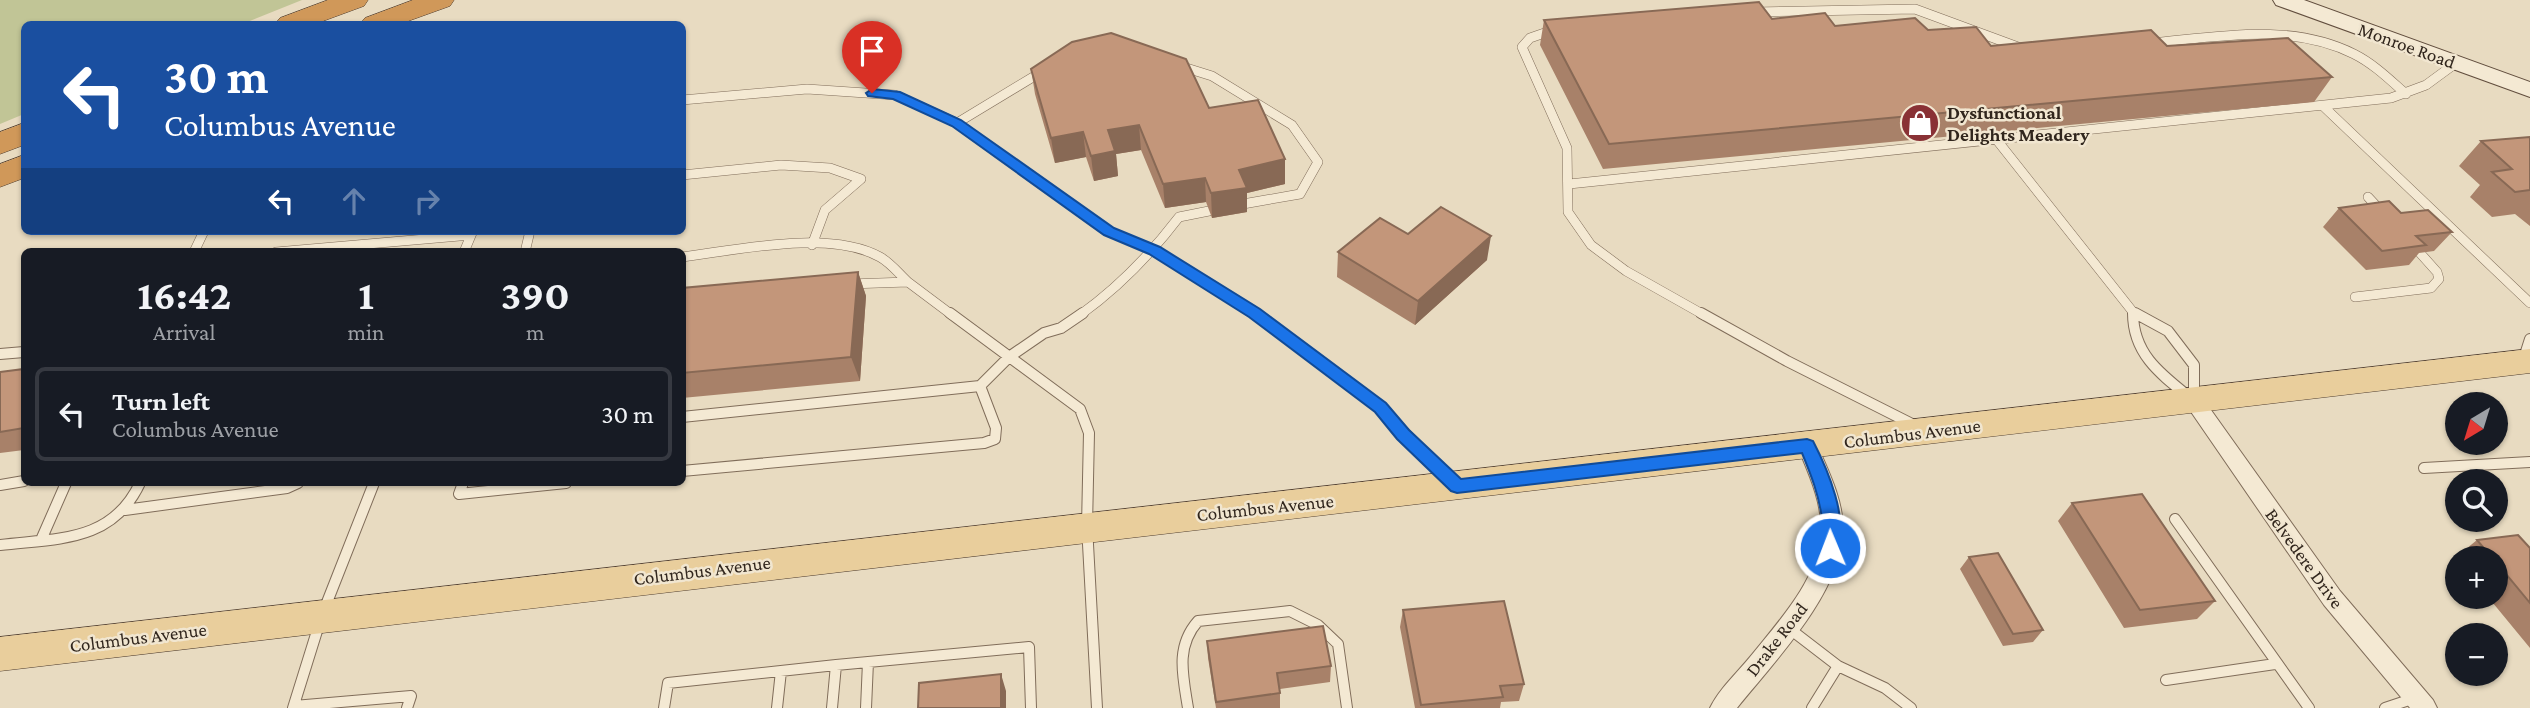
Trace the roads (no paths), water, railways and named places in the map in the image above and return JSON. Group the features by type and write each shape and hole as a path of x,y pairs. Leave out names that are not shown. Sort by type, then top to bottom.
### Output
{"highway":[{"path":"298,21 354,0"},
{"path":"383,21 440,0"},
{"path":"0,144 21,134"},
{"path":"0,176 21,167"}],"main road":[{"name":"Columbus Avenue","path":"0,654 1087,526 2194,401 2528,354"}],"street":[{"name":"Monroe Road","path":"2284,0 2530,90"},
{"name":"Belvedere Drive","path":"2194,401 2341,609 2420,703"},
{"name":"Drake Road","path":"1722,708 1806,601 1821,575 1831,541 1831,522 1824,485 1807,446"}],"lane":[{"path":"1742,14 1783,10 1915,9 2002,44 2033,51"},
{"path":"1562,29 1549,30 1530,38 1522,47 1567,148 1569,212 1591,245 1626,271 1787,361 1927,432"},
{"path":"2141,44 2280,33 2323,42 2355,55 2406,94"},
{"path":"1171,63 1212,76 1292,125 1318,162 1300,194 1243,204"},
{"path":"1569,184 2323,106 2421,90 2444,77 2456,63"},
{"path":"957,123 1053,65"},
{"path":"686,100 807,89 850,91 895,95 957,123 1109,232 1154,250 1254,313 1380,408 1457,486"},
{"path":"2323,106 2530,303"},
{"path":"1996,139 2133,312 2168,331 2194,365 2194,401"},
{"path":"686,175 780,165 830,168 861,179 825,210 812,245"},
{"path":"2368,197 2391,222"},
{"path":"686,417 980,386 1009,357 1044,333 1061,328 1110,294 1154,250 1179,217 1209,211"},
{"path":"310,248 413,236 424,239 456,235"},
{"path":"421,248 424,239"},
{"path":"686,257 812,245 854,247 880,256 908,282 1080,409 1089,433 1087,526 1097,708"},
{"path":"2356,297 2431,288 2439,279 2437,272 2420,253"},
{"path":"839,285 908,282"},
{"path":"2133,312 2131,332 2150,365 2194,401"},
{"path":"0,354 21,352"},
{"path":"686,471 984,443 995,439 996,428 980,386"},
{"path":"2424,468 2530,462"},
{"path":"0,485 21,482"},
{"path":"41,540 65,486"},
{"path":"0,545 91,532 116,519 125,510 138,486"},
{"path":"125,510 291,486"},
{"path":"373,486 322,615 293,707 411,696 407,708"},
{"path":"462,486 459,494 537,486"},
{"path":"2175,519 2275,664 2309,708"},
{"path":"1188,708 1181,658 1183,640 1189,629 1198,621 1290,611 1318,625 1338,644 1347,708"},
{"path":"1786,626 1839,666 1885,688 1911,708"},
{"path":"664,708 668,683 1029,647 1031,708"},
{"path":"866,708 868,662"},
{"path":"2166,680 2275,664"},
{"path":"832,708 836,665"},
{"path":"1812,708 1839,666"},
{"path":"777,708 781,671"},
{"path":"2385,708 2420,703"}],"place":[{"name":"Dysfunctional Delights Meadery","path":"1920,123"}]}
